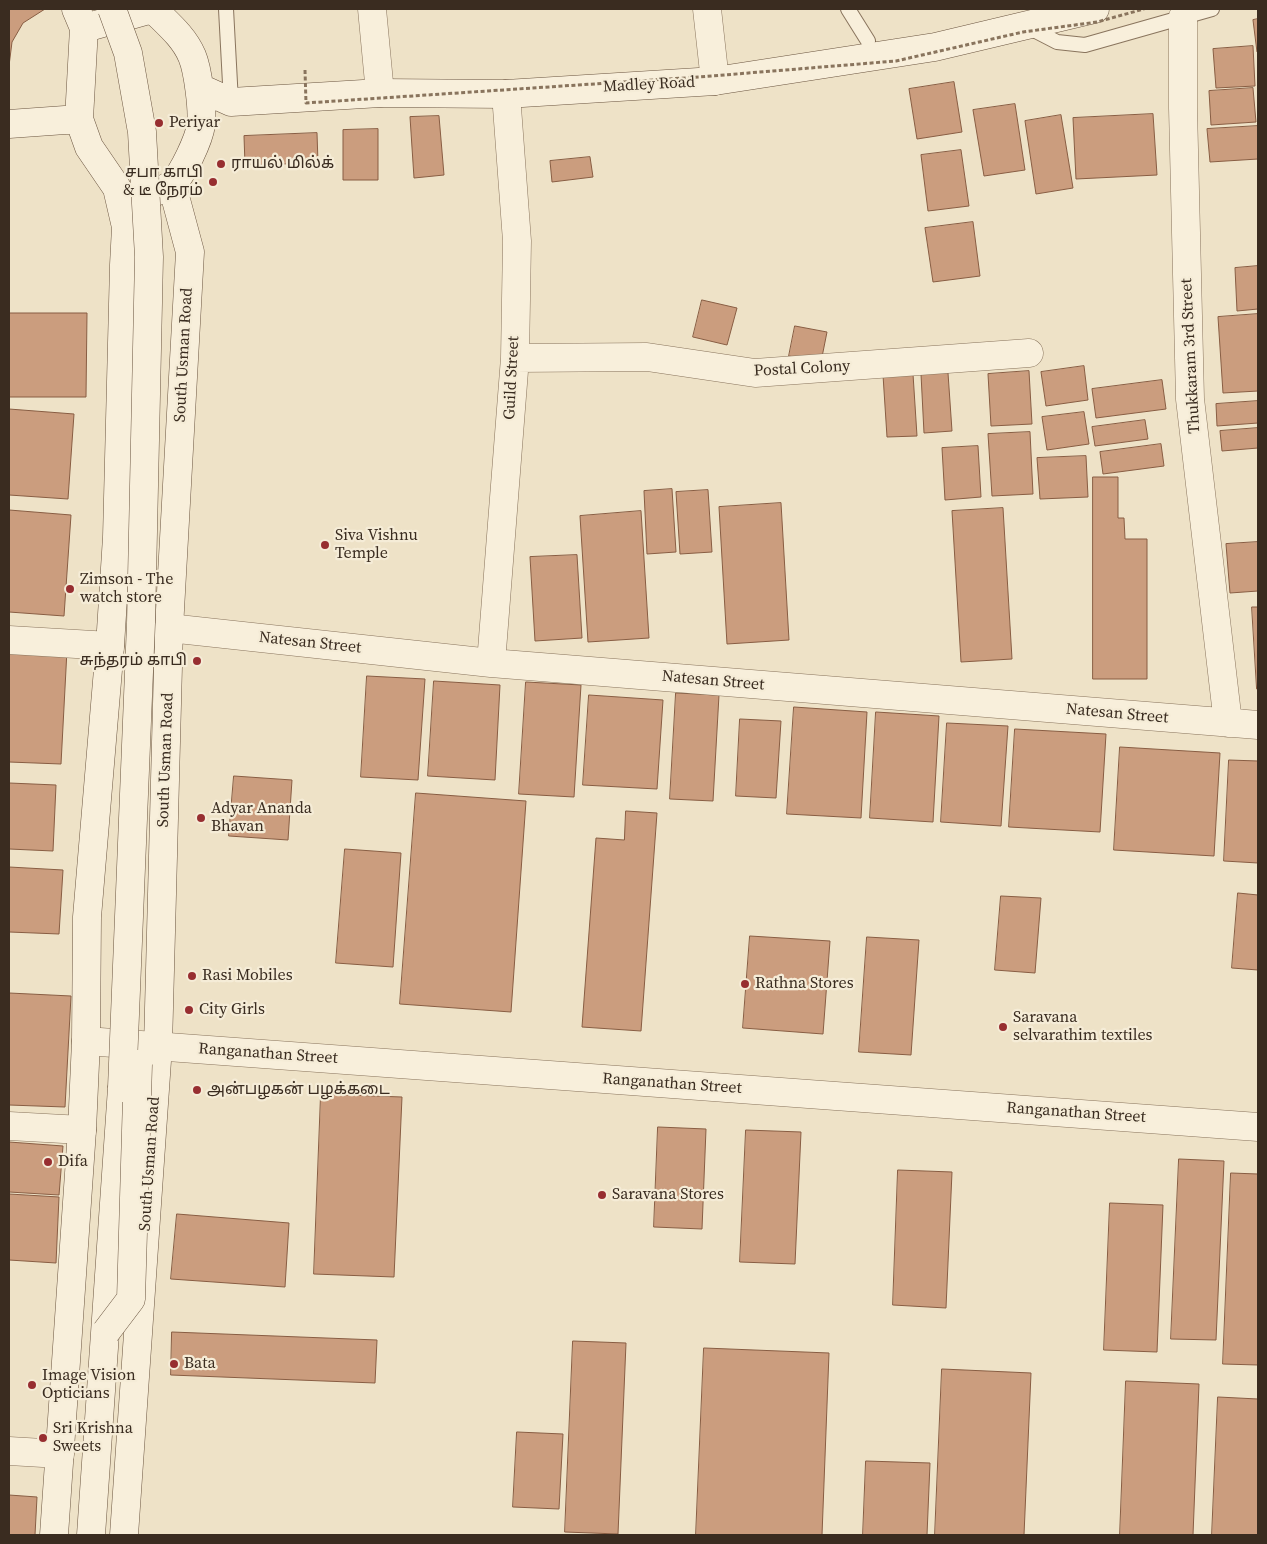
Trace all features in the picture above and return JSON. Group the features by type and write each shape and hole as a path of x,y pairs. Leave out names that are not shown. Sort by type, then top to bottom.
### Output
{"street":[{"name":"South Usman Road","path":"92,1535 122,1088 141,622 149,257 142,132 128,53 112,9"},
{"path":"54,1535 82,1130 86,1041 87,917 110,646 117,537 126,227 117,188 89,147 79,119 80,19 153,9 184,40 193,58 200,88 201,125 190,157 172,185 157,192 145,194 117,188"},
{"path":"372,9 380,93"},
{"path":"707,9 715,81"},
{"name":"Madley Road","path":"200,88 231,102 380,93 506,94 715,81 935,46 1095,9"},
{"name":"Thukkaram 3rd Street","path":"1183,18 1183,108 1190,399 1228,723"},
{"name":"Guild Street","path":"491,663 515,358 517,241 506,94"},
{"path":"9,124 79,119"},
{"name":"South Usman Road","path":"124,1535 158,1046 169,628 190,252 172,185"},
{"path":"106,1332 131,1299 141,940 147,856 164,403 173,268 190,252"},
{"name":"Postal Colony","path":"515,358 647,357 755,373 1029,353"},
{"name":"Natesan Street","path":"169,628 491,663 1258,725"},
{"path":"9,640 110,646"},
{"name":"Ranganathan Street","path":"86,1041 1258,1127"},
{"path":"9,1126 82,1130"},
{"path":"9,1451 60,1454"}],"lane":[{"path":"226,9 231,102"},
{"path":"848,9 868,41"},
{"path":"1026,26 1060,9"},
{"path":"1026,26 1057,42 1085,46 1212,9"}],"path":[{"path":"305,70 306,103 699,77 896,61 1023,32 1097,22 1144,9"}],"building":[{"path":"9,9 45,9 23,23 12,42 9,66"},
{"path":"1258,19 1258,52 1257,52 1253,20"},
{"path":"1253,46 1255,86 1216,88 1213,49"},
{"path":"954,82 962,132 917,139 909,89"},
{"path":"1253,88 1256,122 1211,125 1209,91"},
{"path":"1015,104 1025,170 984,176 973,110"},
{"path":"1153,114 1157,175 1076,179 1073,118"},
{"path":"1061,115 1073,188 1036,194 1025,121"},
{"path":"439,116 444,175 414,178 410,117"},
{"path":"1258,126 1258,159 1210,162 1207,129"},
{"path":"378,129 378,180 343,180 343,130"},
{"path":"317,133 318,163 245,165 244,136"},
{"path":"961,150 969,206 928,211 921,155"},
{"path":"590,157 593,177 552,182 550,161"},
{"path":"973,222 980,276 933,282 925,228"},
{"path":"1258,266 1258,309 1237,311 1235,268"},
{"path":"702,300 737,308 727,345 693,337"},
{"path":"9,313 87,313 86,397 9,397"},
{"path":"1258,314 1258,391 1223,393 1218,317"},
{"path":"795,326 827,332 821,362 789,356"},
{"path":"1084,366 1088,400 1046,406 1041,372"},
{"path":"1029,371 1032,424 991,426 988,374"},
{"path":"948,373 952,431 924,433 921,374"},
{"path":"913,374 917,436 887,437 883,375"},
{"path":"1162,380 1166,409 1096,418 1092,389"},
{"path":"1258,401 1258,423 1217,426 1216,404"},
{"path":"9,409 74,414 68,499 9,495"},
{"path":"1084,412 1089,444 1047,450 1042,417"},
{"path":"1145,420 1148,439 1095,446 1092,427"},
{"path":"1258,428 1258,448 1222,451 1220,431"},
{"path":"1030,432 1033,494 992,496 988,434"},
{"path":"1161,444 1164,466 1103,474 1100,452"},
{"path":"978,446 981,497 945,500 942,448"},
{"path":"1086,456 1088,497 1040,499 1037,458"},
{"path":"1093,477 1118,477 1118,518 1124,518 1125,539 1147,539 1147,679 1093,679"},
{"path":"672,489 676,552 647,554 644,491"},
{"path":"708,490 712,552 680,554 676,492"},
{"path":"781,503 789,640 727,644 719,507"},
{"path":"1003,508 1012,659 961,662 952,511"},
{"path":"9,510 71,515 64,616 9,612"},
{"path":"641,511 649,638 588,642 580,516"},
{"path":"1258,542 1258,591 1230,593 1226,544"},
{"path":"577,555 582,638 535,641 530,557"},
{"path":"1252,607 1258,607 1258,689 1257,689"},
{"path":"9,647 67,650 61,764 9,762"},
{"path":"367,676 425,679 418,780 361,777"},
{"path":"434,681 500,685 495,780 428,776"},
{"path":"526,682 581,685 574,797 519,794"},
{"path":"676,693 719,695 713,801 670,799"},
{"path":"589,695 663,700 657,789 583,785"},
{"path":"794,707 867,712 861,818 787,814"},
{"path":"876,712 939,716 933,822 870,818"},
{"path":"740,719 781,721 776,798 736,796"},
{"path":"947,723 1008,726 1001,826 941,822"},
{"path":"1015,729 1106,734 1100,832 1009,827"},
{"path":"1120,747 1220,753 1214,856 1114,850"},
{"path":"1229,760 1258,761 1258,863 1224,861"},
{"path":"234,776 292,780 288,840 229,836"},
{"path":"9,783 56,785 53,851 9,849"},
{"path":"416,793 526,801 511,1012 400,1004"},
{"path":"626,811 657,813 641,1031 582,1027 596,838 624,840"},
{"path":"345,849 401,853 393,967 336,963"},
{"path":"9,867 63,870 59,934 9,932"},
{"path":"1238,893 1258,895 1258,970 1232,968"},
{"path":"1001,896 1041,898 1035,973 995,970"},
{"path":"750,936 830,941 823,1034 743,1028"},
{"path":"867,937 919,940 911,1055 859,1052"},
{"path":"9,993 71,996 65,1107 9,1105"},
{"path":"321,1094 402,1097 394,1277 314,1274"},
{"path":"658,1127 706,1129 702,1229 654,1227"},
{"path":"746,1130 801,1132 795,1264 740,1262"},
{"path":"9,1142 63,1146 59,1195 9,1192"},
{"path":"1179,1159 1224,1161 1216,1340 1171,1339"},
{"path":"898,1170 952,1172 946,1308 893,1305"},
{"path":"1231,1173 1258,1174 1258,1365 1223,1364"},
{"path":"9,1194 59,1197 56,1263 9,1260"},
{"path":"1110,1203 1163,1205 1157,1352 1104,1350"},
{"path":"177,1214 289,1223 285,1287 171,1279"},
{"path":"172,1332 377,1340 375,1383 171,1375"},
{"path":"573,1341 626,1343 618,1534 565,1532"},
{"path":"704,1348 829,1353 822,1535 696,1535"},
{"path":"942,1369 1031,1373 1024,1535 935,1535"},
{"path":"1126,1381 1199,1384 1193,1535 1120,1535"},
{"path":"1218,1397 1258,1399 1258,1535 1212,1535"},
{"path":"517,1432 563,1434 559,1509 513,1507"},
{"path":"866,1461 930,1463 927,1535 863,1535"},
{"path":"9,1495 37,1497 35,1535 9,1535"}],"place":[{"name":"Periyar","path":"159,123"},
{"name":"ராயல் மில்க்","path":"221,164"},
{"name":"சபா காபி & டீ நேரம்","path":"213,182"},
{"name":"Siva Vishnu Temple","path":"325,545"},
{"name":"Zimson - The watch store","path":"70,589"},
{"name":"சுந்தரம் காபி","path":"197,661"},
{"name":"Adyar Ananda Bhavan","path":"201,818"},
{"name":"Rasi Mobiles","path":"192,976"},
{"name":"Rathna Stores","path":"745,984"},
{"name":"City Girls","path":"189,1010"},
{"name":"Saravana selvarathim textiles","path":"1003,1027"},
{"name":"அன்பழகன் பழக்கடை","path":"197,1090"},
{"name":"Difa","path":"48,1162"},
{"name":"Saravana Stores","path":"602,1195"},
{"name":"Bata","path":"174,1364"},
{"name":"Image Vision Opticians","path":"32,1385"},
{"name":"Sri Krishna Sweets","path":"43,1438"}]}
